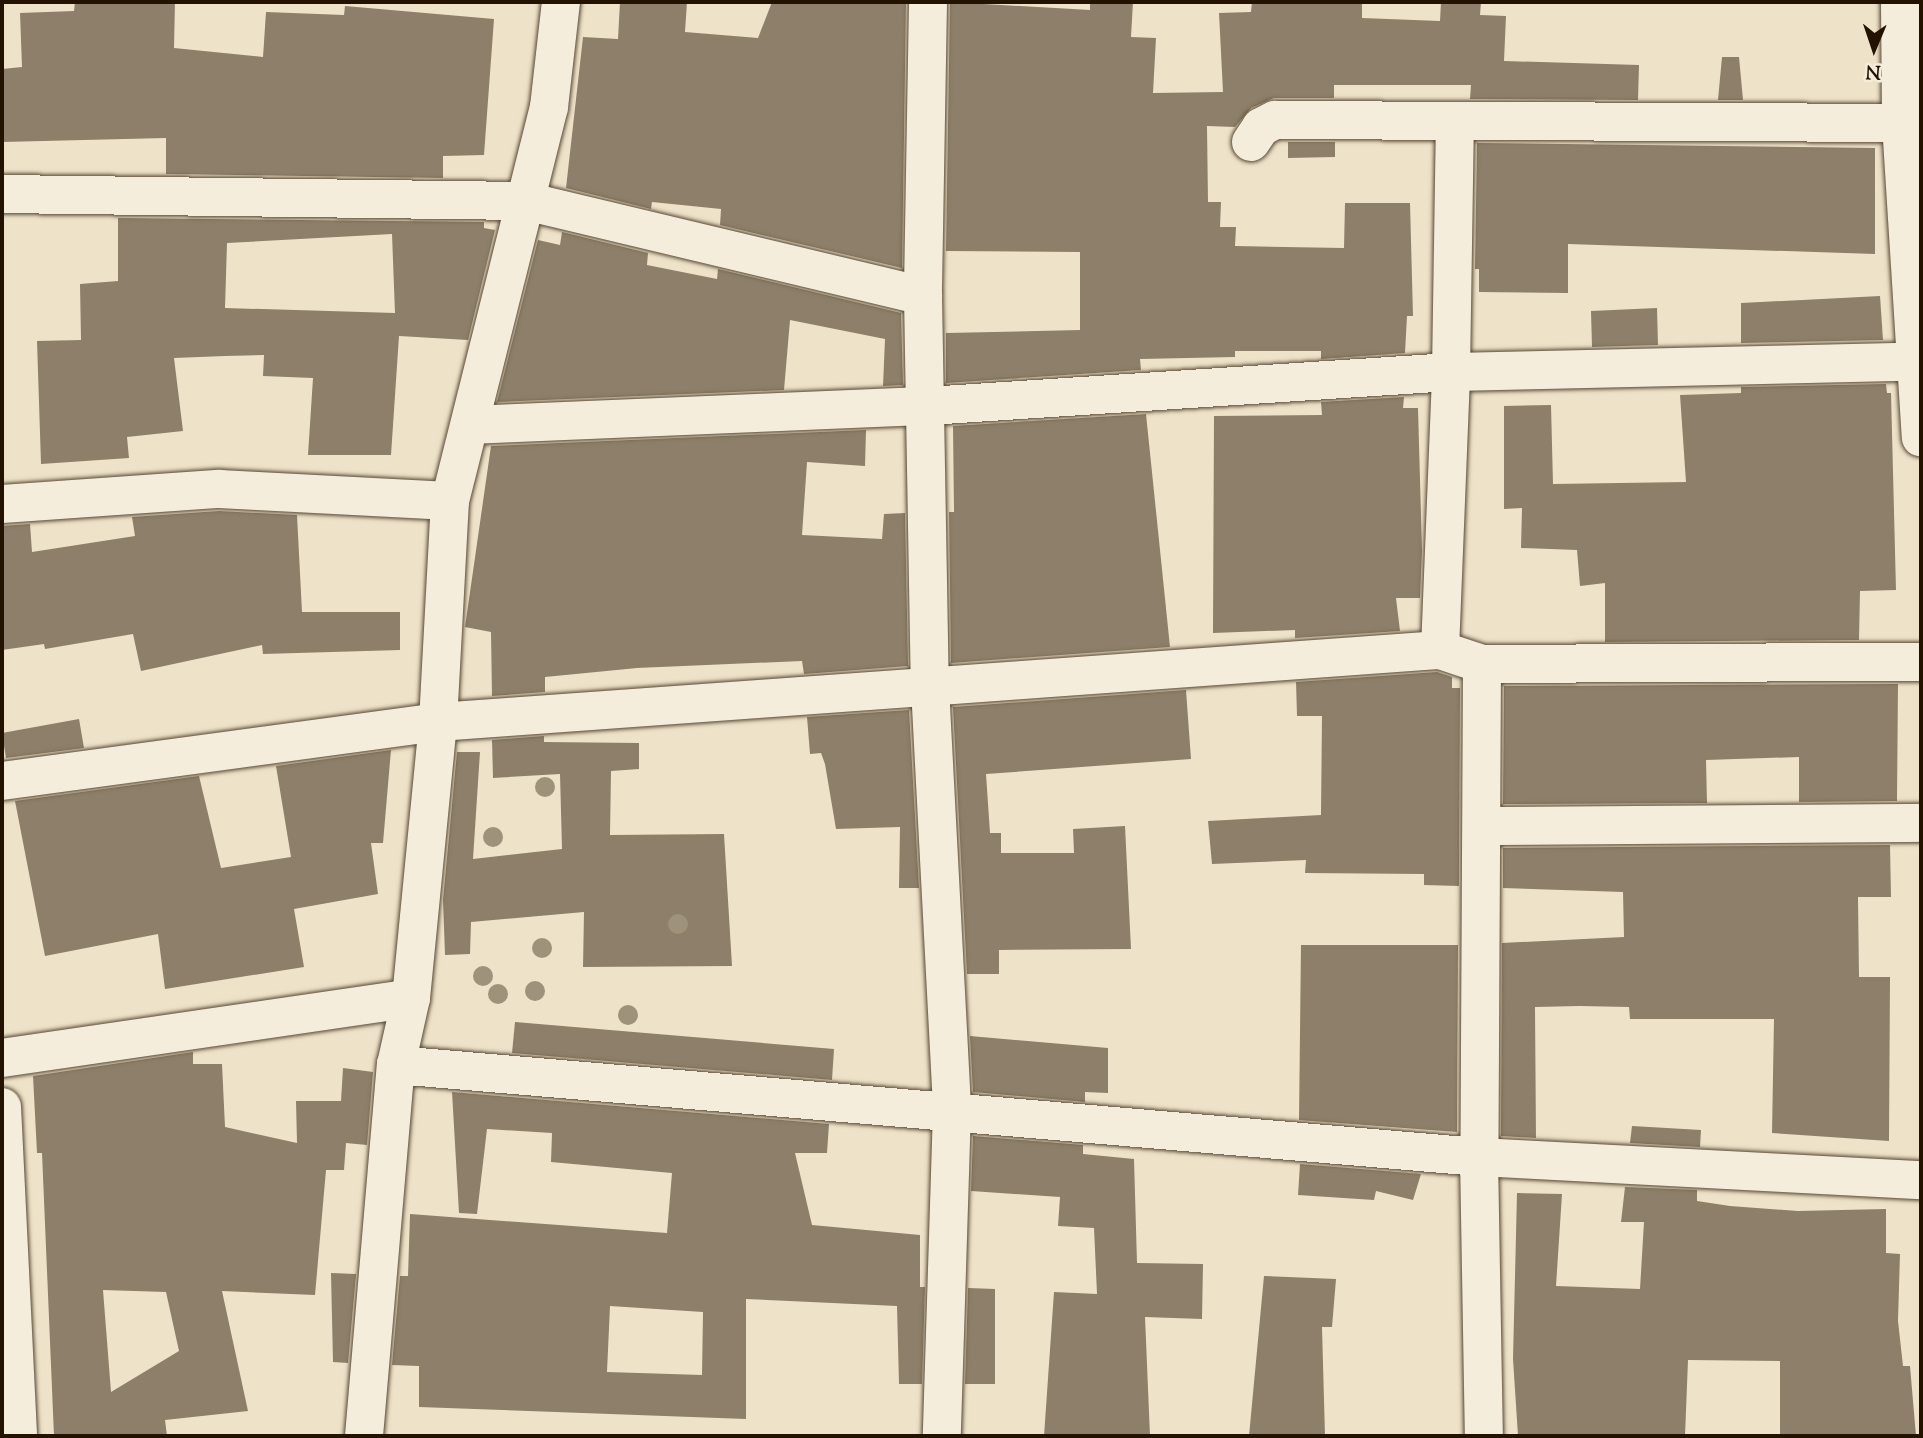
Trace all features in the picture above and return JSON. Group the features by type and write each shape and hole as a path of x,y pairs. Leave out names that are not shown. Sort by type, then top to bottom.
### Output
{"street":[{"path":"364,1436 396,1065 411,998 438,722 450,501 549,107 562,2"},
{"path":"928,2 923,296 928,406 930,687 952,1110 942,1436"},
{"path":"1900,2 1908,99 1921,437"},
{"path":"1251,142 1261,127 1276,120 1455,121 1908,99"},
{"path":"1440,650 1451,372 1455,121"},
{"path":"2,194 525,201 923,296"},
{"path":"470,425 928,406 1451,372 1918,361"},
{"path":"2,504 219,489 450,501"},
{"path":"2,781 438,722 1440,650 1482,664 1921,662"},
{"path":"1482,664 1479,1157 1484,1436"},
{"path":"1483,826 1921,823"},
{"path":"2,1058 411,998"},
{"path":"396,1065 952,1110 1479,1157 1921,1180"},
{"path":"2,1107 18,1436"}],"building":[{"path":"75,2 175,2 174,48 263,57 266,12 344,15 345,6 494,19 484,155 443,156 443,178 166,174 166,138 2,142 2,69 22,67 20,13 74,11"},
{"path":"620,2 687,2 685,32 758,38 772,2 906,2 902,268 720,225 721,209 652,202 651,209 566,188 583,37 618,39"},
{"path":"950,2 1090,10 1090,2 1133,2 1131,37 1156,38 1153,93 1223,92 1219,13 1251,12 1252,2 1362,2 1362,18 1440,21 1441,2 1481,2 1480,15 1506,16 1504,61 1639,65 1638,100 1470,99 1471,85 1334,85 1334,98 1274,98 1251,108 1235,127 1207,126 1208,202 1221,202 1220,227 1236,227 1235,246 1344,248 1345,203 1410,203 1413,316 1407,316 1405,353 1321,359 1321,351 1235,351 1235,357 1140,359 1141,370 946,383 946,333 1080,330 1080,252 946,251"},
{"path":"1722,57 1739,57 1743,100 1718,100"},
{"path":"1288,142 1335,142 1335,157 1288,158"},
{"path":"1477,143 1875,148 1875,254 1568,244 1568,293 1479,292 1479,269 1475,269"},
{"path":"118,218 484,222 484,228 495,230 468,340 399,336 391,455 308,455 313,378 263,376 264,355 225,356 174,358 183,431 127,437 129,458 41,464 37,341 81,340 80,284 118,281","holes":["392,234 395,313 225,308 227,243"]},
{"path":"562,232 648,253 647,265 717,279 718,269 901,313 903,385 883,386 885,339 790,320 784,390 497,402 538,240 560,245"},
{"path":"1880,296 1883,340 1741,343 1741,303"},
{"path":"1657,308 1658,345 1592,347 1591,311"},
{"path":"1886,384 1887,393 1891,393 1896,590 1860,591 1859,640 1605,642 1605,583 1580,586 1577,550 1521,548 1522,508 1504,509 1504,406 1551,405 1553,484 1686,482 1680,395 1741,393 1741,387"},
{"path":"1404,397 1403,408 1418,408 1422,551 1420,598 1396,598 1400,631 1295,638 1295,630 1213,633 1214,416 1322,415 1321,402"},
{"path":"1146,414 1170,647 951,663 949,512 954,512 953,426"},
{"path":"866,430 865,466 807,462 802,535 882,539 884,514 905,513 908,666 804,674 802,661 637,668 545,677 545,692 492,696 491,632 465,627 491,446"},
{"path":"219,511 297,515 302,612 400,612 400,650 263,654 262,645 141,671 133,634 45,649 44,644 2,650 2,526 30,524 32,552 135,536 132,517"},
{"path":"1437,672 1452,677 1452,688 1460,688 1459,886 1424,885 1424,874 1305,873 1306,860 1212,864 1208,821 1321,815 1322,716 1297,716 1296,682"},
{"path":"1898,684 1897,801 1799,802 1799,757 1706,760 1707,803 1503,804 1504,686"},
{"path":"1186,690 1191,759 986,774 990,833 1001,833 1001,853 1074,853 1073,829 1125,826 1131,949 999,950 999,974 967,974 953,707"},
{"path":"909,710 919,888 899,888 900,827 836,829 825,764 821,753 810,754 807,717"},
{"path":"79,719 84,748 6,758 2,733"},
{"path":"544,736 544,742 639,743 639,769 611,771 610,835 724,834 732,966 583,967 584,912 471,922 470,954 445,955 443,900 457,752 480,752 473,859 562,849 560,774 493,778 492,740"},
{"path":"391,750 383,843 371,843 378,894 294,909 304,967 165,989 158,934 45,956 15,801 199,776 221,868 291,857 276,766"},
{"path":"1890,845 1891,897 1858,897 1859,977 1890,977 1889,1141 1772,1133 1774,1019 1630,1019 1629,1007 1579,1006 1535,1007 1536,1138 1501,1136 1502,943 1624,937 1623,892 1503,888 1503,848"},
{"path":"1301,945 1458,945 1457,1132 1299,1120"},
{"path":"515,1022 834,1049 832,1080 512,1053"},
{"path":"970,1036 1108,1048 1108,1093 1085,1092 1085,1102 973,1092"},
{"path":"193,1052 193,1064 222,1064 225,1127 297,1143 296,1101 341,1101 343,1068 373,1072 367,1145 346,1143 344,1170 326,1170 315,1295 222,1291 248,1411 165,1420 167,1436 54,1436 42,1153 37,1153 33,1076","holes":["103,1290 166,1292 179,1351 111,1392"]},
{"path":"452,1092 829,1124 827,1153 795,1153 812,1225 920,1235 920,1287 925,1287 922,1384 899,1384 897,1306 746,1299 746,1419 419,1407 419,1366 392,1365 400,1276 408,1276 410,1214 667,1233 672,1173 551,1162 552,1133 487,1129 477,1214 459,1213","holes":["610,1306 703,1312 702,1375 607,1372"]},
{"path":"1632,1126 1701,1130 1700,1147 1630,1143"},
{"path":"973,1136 1083,1145 1083,1154 1134,1159 1137,1263 1203,1264 1202,1319 1145,1317 1150,1436 1044,1436 1054,1292 1097,1294 1094,1228 1058,1226 1060,1197 971,1191"},
{"path":"1300,1164 1421,1174 1413,1200 1376,1191 1374,1200 1298,1195"},
{"path":"1625,1187 1697,1190 1697,1201 1730,1206 1798,1211 1886,1209 1886,1253 1900,1254 1898,1321 1903,1366 1910,1366 1916,1436 1780,1436 1780,1361 1688,1360 1685,1436 1518,1436 1513,1359 1517,1193 1562,1194 1556,1286 1640,1289 1644,1222 1621,1222"},
{"path":"331,1273 356,1274 348,1363 333,1362"},
{"path":"1264,1276 1336,1279 1332,1327 1322,1327 1325,1436 1249,1436"},
{"path":"968,1288 995,1289 995,1384 965,1384"}]}
